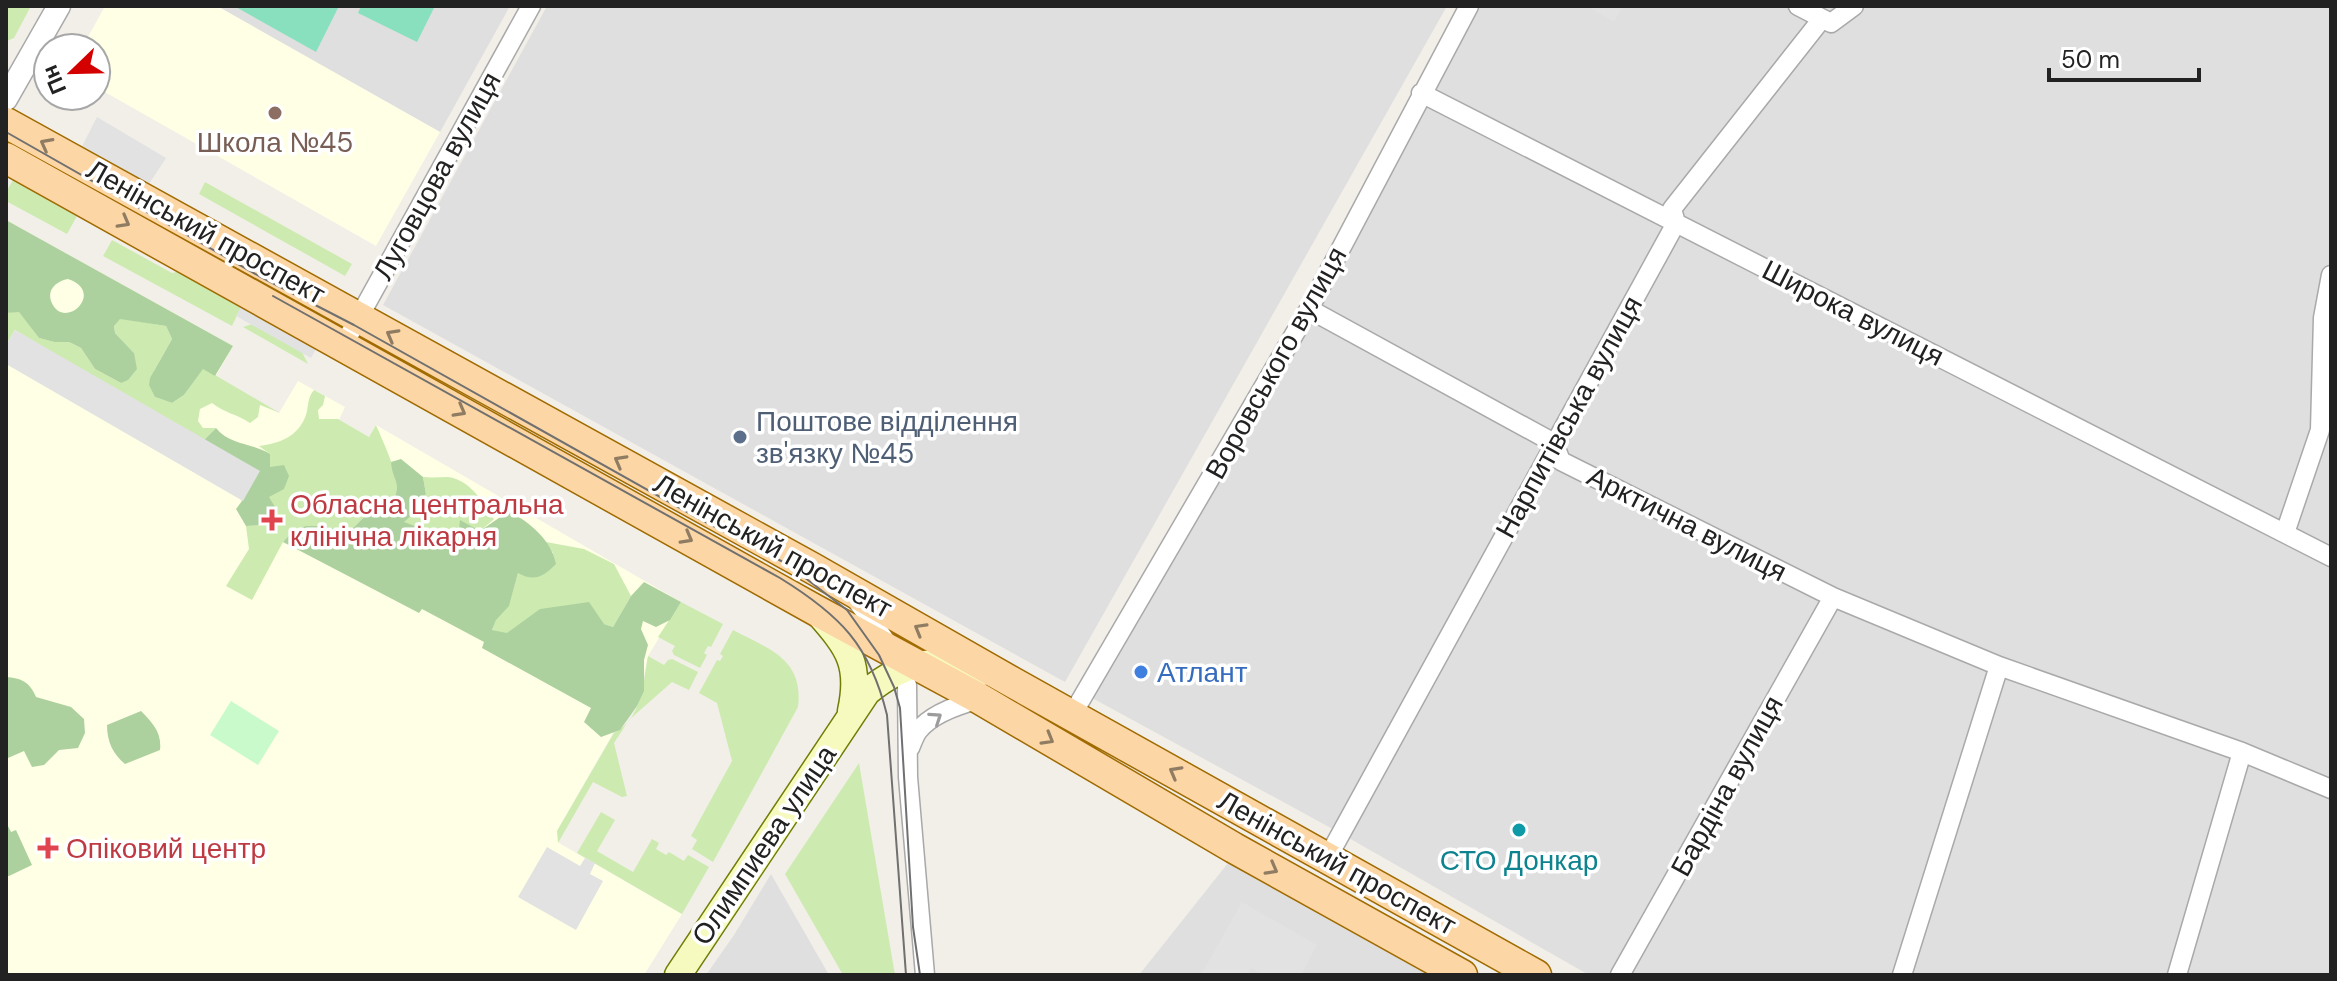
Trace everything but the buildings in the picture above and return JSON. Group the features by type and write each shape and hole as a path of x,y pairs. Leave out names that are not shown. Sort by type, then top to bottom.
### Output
{"main road":[{"name":"Ленінський проспект","path":"6,123 812,568 1536,975"},
{"name":"Ленінський проспект","path":"6,158 817,611 905,668 980,699 1234,848 1462,975"},
{"path":"817,611 835,632 853,665 856,680 850,715"},
{"path":"850,715 882,692 905,668 948,662 1012,682"},
{"name":"Олимпиева улица","path":"678,975 850,715"}],"street":[{"path":"7,94 59,6"},
{"name":"Луговцова вулиця","path":"343,346 531,6"},
{"name":"Воровського вулиця","path":"1072,715 1309,309 1469,6"},
{"path":"1798,6 1831,23 1854,6"},
{"name":"Нарпитівська вулиця","path":"1328,857 1676,223 1672,209 1821,20"},
{"name":"Широка вулиця","path":"1421,93 2331,557"},
{"path":"2285,533 2320,430 2323,318 2331,275"},
{"name":"Арктична вулиця","path":"1309,309 1554,443 1561,461 1833,597 1999,666 2242,752 2331,789"},
{"path":"812,568 855,599 905,668 907,755 925,975"},
{"name":"Бардіна вулиця","path":"1620,975 1833,597"},
{"path":"1902,975 1999,666"},
{"path":"907,755 919,730 945,712 980,699"},
{"path":"2177,975 2242,752"}],"shaded area":[{"name":"Школа №45","path":"105,6 217,6 440,132 376,246 112,96 112,32 91,32"},
{"path":"217,6 510,6 440,132"},
{"path":"547,6 1447,6 1065,682 383,305"},
{"path":"1469,6 2331,6 2331,975 1589,975 1340,833 1083,693"},
{"path":"1587,6 1623,6 1614,22"},
{"path":"97,117 166,158 141,196 75,160"},
{"name":"Обласна центральна клінічна лікарня","path":"6,220 233,346 216,376 279,413 298,381 345,407 339,420 369,437 376,425 681,602 648,656 643,681 557,831 559,843 682,914 644,975 6,975"},
{"path":"242,305 319,343 311,358 236,316"},
{"path":"15,330 260,471 243,501 6,364 6,345"},
{"path":"547,847 580,866 585,858 595,863 590,874 603,881 576,930 518,897"},
{"path":"1236,853 1450,975 1139,975"},
{"path":"771,874 829,975 706,975 734,935"},
{"path":"1242,902 1317,945 1301,975 1264,975 1251,968 1247,975 1201,975"}],"green space":[{"path":"6,6 31,6 14,38 7,41"},
{"path":"234,6 339,6 316,52"},
{"path":"361,6 435,6 417,42 358,13"},
{"path":"13,180 77,216 67,234 6,201 6,192"},
{"path":"205,182 352,264 345,276 199,194"},
{"path":"6,220 233,346 215,376 203,369 184,395 172,403 155,397 149,385 172,339 166,326 120,319 114,326 115,333 134,353 137,369 121,383 95,369 81,348 69,342 39,338 19,312 6,313","holes":["68,279 79,285 83,292 79,307 72,312 57,310 50,297 54,286"]},
{"path":"112,240 172,273 181,271 242,305 232,326 103,256"},
{"path":"19,311 39,338 69,342 81,348 95,369 121,383 134,353 115,333 114,326 119,318 166,326 172,339 154,371 155,397 172,403 184,395 203,368 280,413 260,405 258,417 250,423 212,403 200,409 198,421 203,428 216,428 202,442 15,330 6,345 6,313"},
{"path":"252,324 302,352 308,364 243,327"},
{"path":"314,390 325,396 318,410 319,419 338,419 369,437 376,425 394,469 398,493 391,504 370,511 353,528 344,531 324,526 292,532 283,542 252,600 226,586 249,549 246,526 265,525 268,497 276,491 270,454 259,446 281,441 298,429"},
{"path":"216,428 234,441 270,454 270,467 284,465 289,476 284,489 269,497 275,507 265,525 246,526 236,509 242,501 202,442"},
{"path":"401,459 423,477 426,494 415,512 404,522 434,533 442,544 457,549 460,520 480,531 509,511 532,526 550,547 556,564 538,577 518,573 509,606 496,620 492,630 507,633 540,609 589,602 604,624 613,627 631,596 644,582 681,602 670,620 656,627 643,621 641,629 648,645 644,660 644,691 620,730 601,737 584,722 591,708 482,648 484,642 422,609 419,613 283,542 292,532 306,526 344,531 353,528 370,511 391,504 397,486 391,462"},
{"path":"423,477 448,477 463,483 476,493 494,519 479,532 459,538 457,549 403,522 415,512 426,494"},
{"path":"546,542 584,549 614,564 631,596 613,627 604,624 519,626 507,634 492,630 496,619 509,605 518,573 553,553"},
{"path":"681,602 723,624 711,647 708,646 704,653 707,655 700,668 674,655 672,651 675,646 658,637"},
{"path":"733,630 771,650 790,667 798,691 798,707 713,862 692,849 697,840 691,836 732,761 717,703 699,693 717,660 720,661 723,656 720,654"},
{"path":"648,656 664,665 672,659 698,672 689,690 672,682 631,719 640,699"},
{"path":"6,677 24,682 36,697 71,707 84,719 85,733 78,748 59,750 44,765 32,767 24,751 8,758"},
{"path":"231,701 279,731 258,765 210,735"},
{"path":"141,711 156,729 160,750 125,764 112,747 107,725"},
{"path":"628,722 614,743 627,796 622,797 593,782 558,843 557,831 614,733"},
{"path":"859,763 895,975 843,975 785,874"},
{"path":"601,812 615,820 597,851 633,872 652,839 659,843 656,849 666,855 669,852 684,861 688,855 709,867 682,914 577,853"},
{"path":"6,822 11,832 16,830 32,865 9,876 6,876"}],"tram line":[{"path":"6,132 259,276 354,325 694,516 787,564 847,610 879,655 900,708 913,927 920,975"},
{"path":"273,296 780,578 820,605 850,634 872,669 887,715 906,975"}],"place":[{"name":"Школа №45","path":"275,113"},
{"name":"Поштове відділення зв'язку №45","path":"740,437"},
{"name":"Обласна центральна клінічна лікарня","path":"272,520"},
{"name":"Атлант","path":"1141,672"},
{"name":"СТО Донкар","path":"1519,830"},
{"name":"Опіковий центр","path":"48,848"}]}
